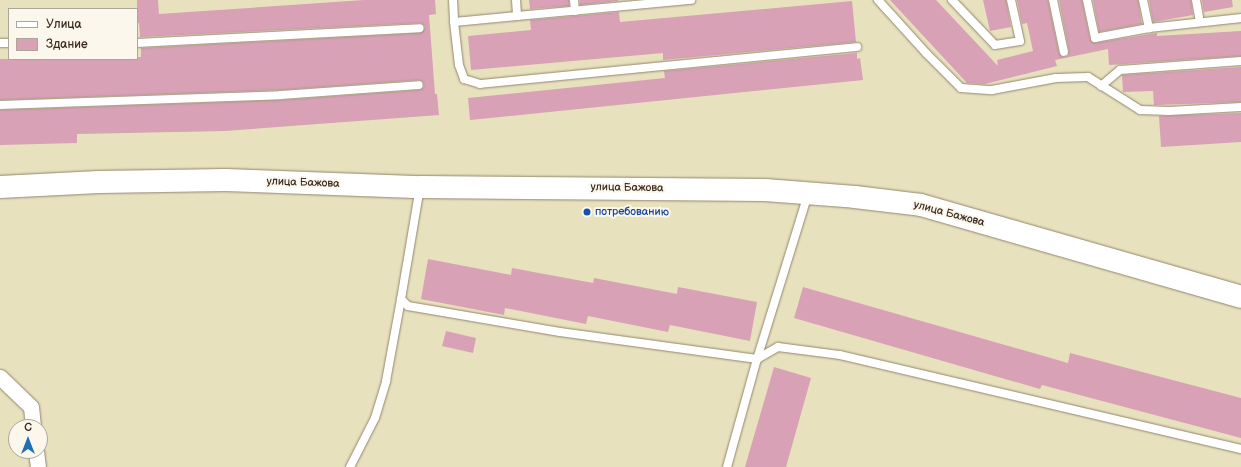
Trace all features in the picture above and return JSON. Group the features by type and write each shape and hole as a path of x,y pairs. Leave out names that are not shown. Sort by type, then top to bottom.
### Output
{"highway":[{"name":"улица Бажова","path":"0,188 99,182 226,180 421,187 765,190 808,193 921,205 1241,297"}],"street":[{"path":"0,377 31,407 32,419"}],"lane":[{"path":"453,0 459,65 464,79 480,84 857,47"},
{"path":"516,0 517,16"},
{"path":"574,0 575,11"},
{"path":"454,22 575,11 634,3 690,0"},
{"path":"878,0 926,53 962,88 992,90 1056,78 1088,77 1140,110 1169,111 1241,107"},
{"path":"952,0 995,45 1020,41 1011,0"},
{"path":"1052,0 1064,52"},
{"path":"1087,0 1095,38 1149,28 1241,18"},
{"path":"1143,0 1149,28"},
{"path":"1196,0 1200,22"},
{"path":"138,43 420,28"},
{"path":"1101,86 1120,70 1241,61"},
{"path":"0,105 281,95 419,85"},
{"path":"350,467 375,418 386,381 421,187"},
{"path":"727,467 757,359 808,193"},
{"path":"401,299 408,306 560,332 757,359 778,347 840,355 1241,449"}],"building":[{"path":"137,0 158,0 159,14 364,0 435,0 436,14 429,15 435,94 437,94 439,115 225,131 77,134 77,143 0,145 0,110 281,100 419,90 424,87 423,82 419,80 281,90 0,100 0,59 138,60 138,57 141,57 141,48 420,33 425,28 424,25 420,23 140,37"},
{"path":"529,0 569,0 569,6 530,9"},
{"path":"580,0 618,0 618,1 580,5"},
{"path":"890,0 936,0 998,66 997,60 1033,51 1027,23 1022,24 1017,0 1048,0 1059,53 1063,57 1068,56 1069,51 1059,0 1082,0 1090,39 1094,43 1157,33 1157,36 1241,31 1241,56 1109,65 1108,49 1055,60 1057,66 985,84 967,83"},
{"path":"983,0 1006,0 1011,27 990,31"},
{"path":"1093,0 1138,0 1142,24 1099,32"},
{"path":"1149,0 1191,0 1193,15 1153,22"},
{"path":"1202,0 1232,0 1233,7 1204,12"},
{"path":"852,1 856,42 663,60 663,53 471,70 468,36 531,30 530,20 619,12 620,22"},
{"path":"857,53 857,59 860,58 863,80 470,120 468,98 665,78 664,71"},
{"path":"1241,67 1241,102 1154,105 1153,91 1123,92 1122,75"},
{"path":"1241,113 1241,142 1161,147 1159,116"},
{"path":"428,259 511,275 512,268 593,283 594,278 677,294 678,287 757,302 750,341 670,325 668,332 588,316 586,324 505,308 504,315 421,299"},
{"path":"803,287 1068,363 1070,353 1241,398 1241,438 1042,385 1040,389 794,318"},
{"path":"446,331 476,338 473,353 442,346"},
{"path":"774,367 811,378 786,467 745,467"}],"place":[{"name":"потребованию","path":"587,212"}]}
